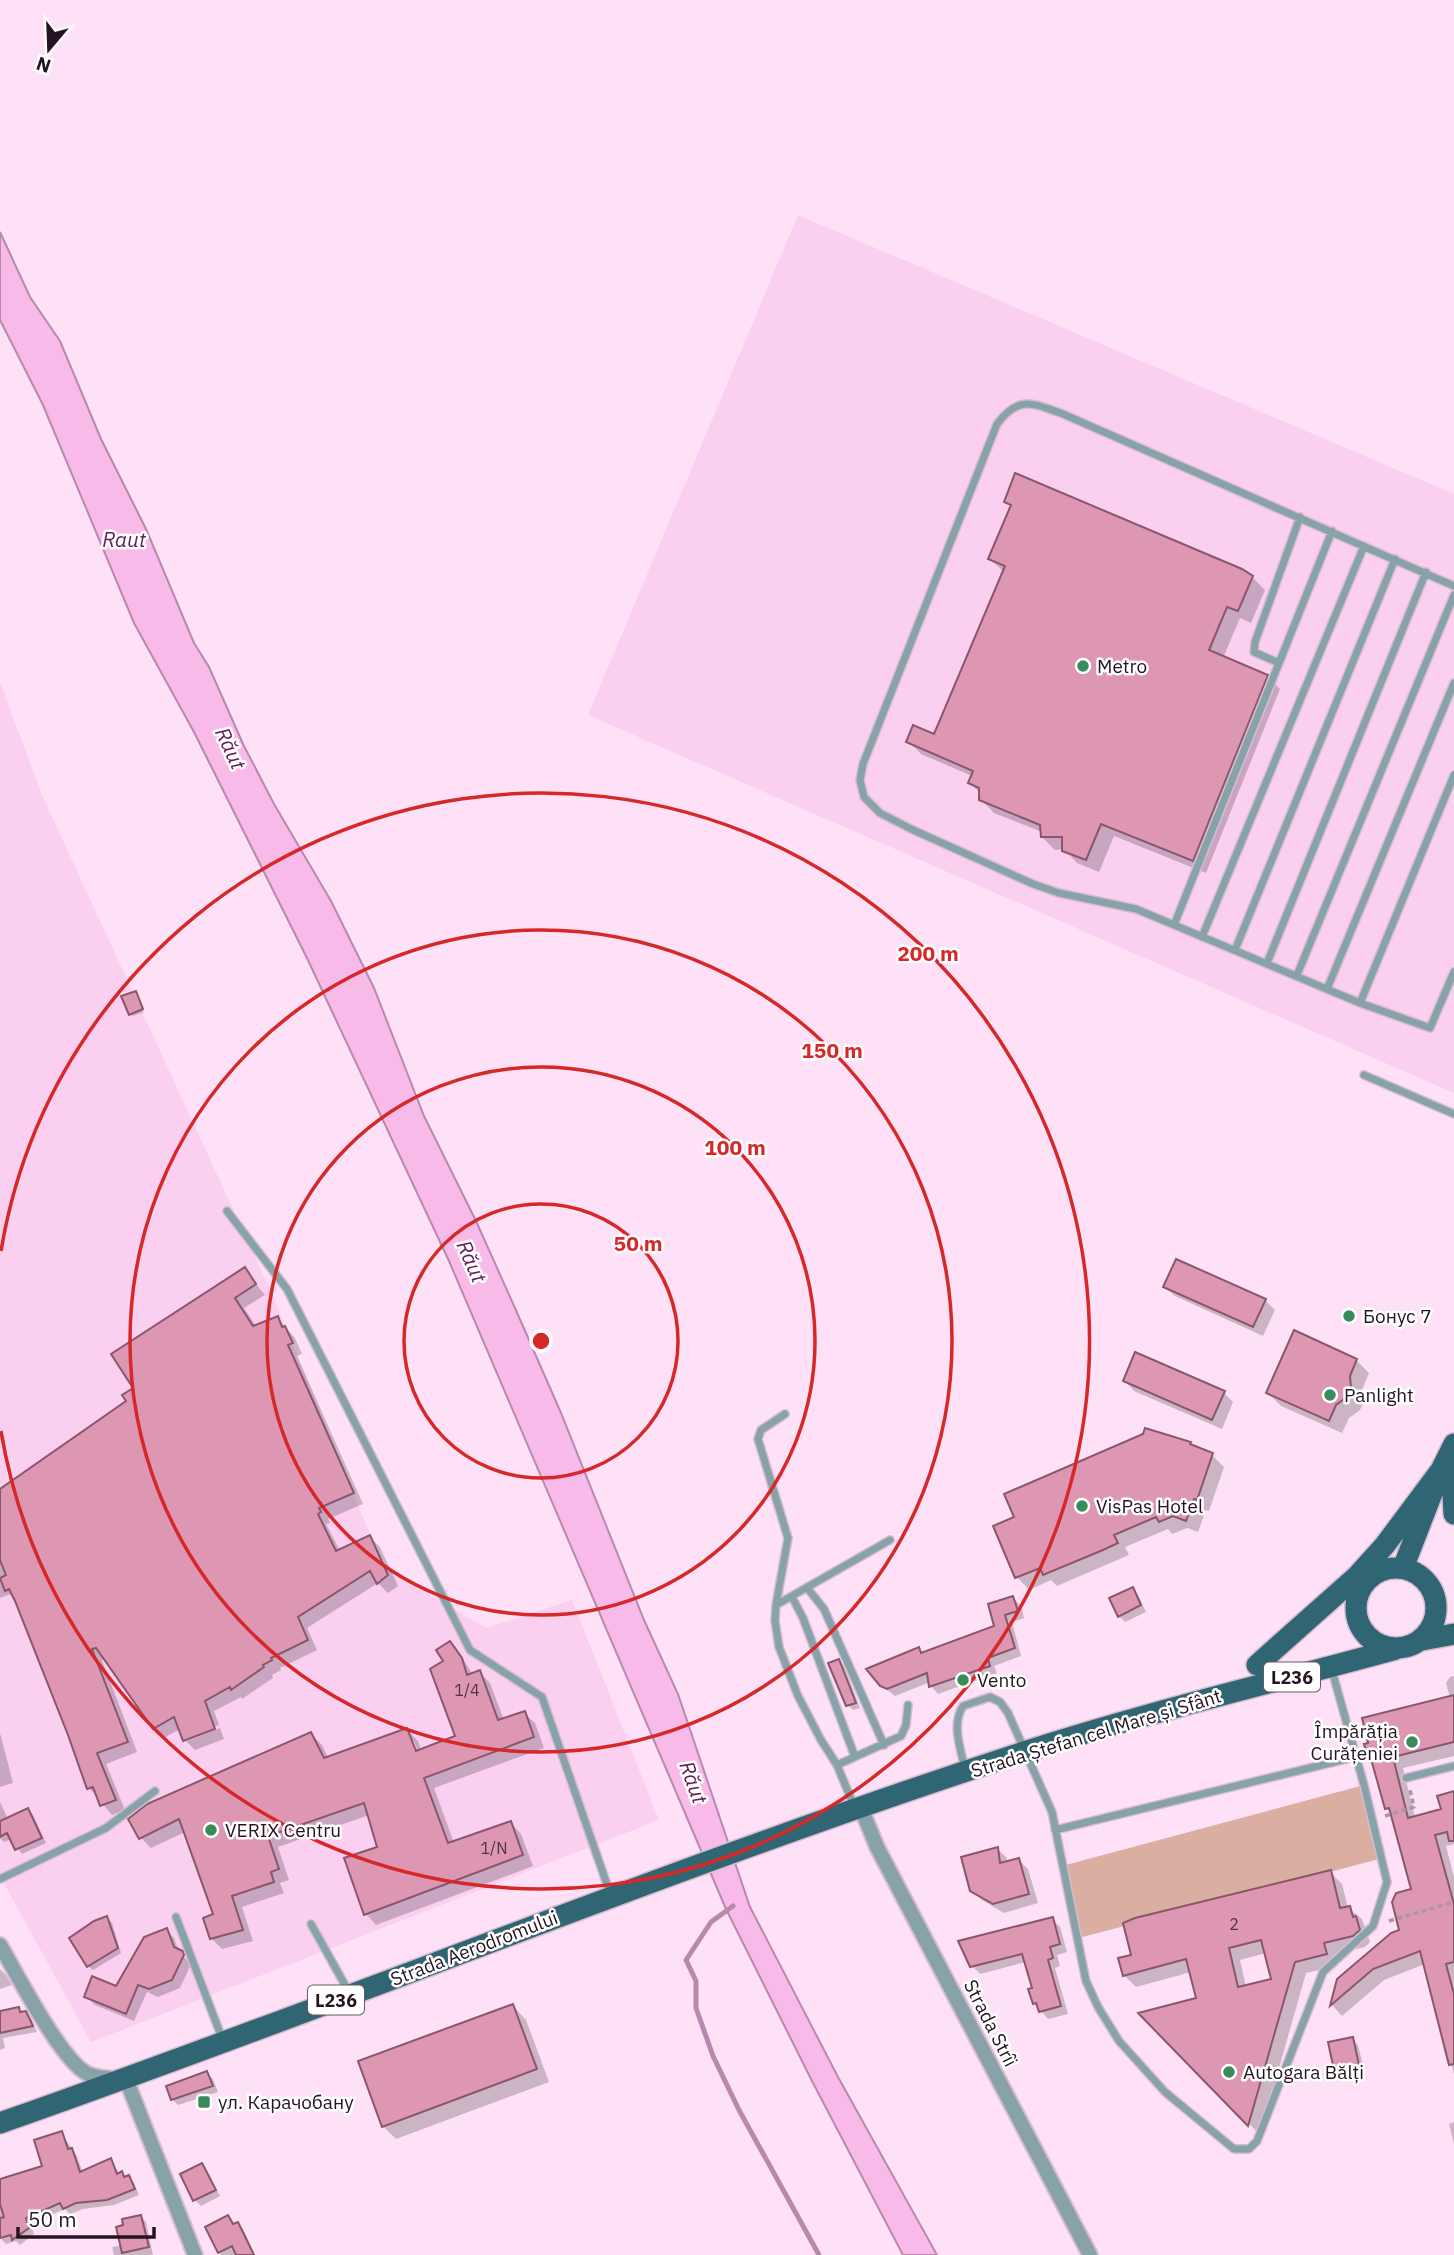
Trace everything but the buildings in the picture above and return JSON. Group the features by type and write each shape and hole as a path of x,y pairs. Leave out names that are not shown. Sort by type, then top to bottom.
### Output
{"main road":[{"path":"1422,1640 1433,1626 1443,1593 1410,1571 1449,1470 1454,1444"},
{"path":"1449,1470 1454,1514"},
{"path":"1257,1665 1357,1576 1449,1470"},
{"name":"L236","path":"1188,1703 1257,1665 1359,1593 1376,1573 1389,1569 1410,1571"},
{"path":"1359,1593 1357,1619 1362,1631 1383,1647 1395,1649"},
{"path":"1422,1640 1454,1634"},
{"name":"L236","path":"1395,1649 1410,1647 1422,1640"},
{"name":"Strada Ștefan cel Mare și Sfânt","path":"672,1874 1026,1751 1188,1703 1395,1649"},
{"name":"Strada Aerodromului","path":"0,2123 126,2079 672,1874"}],"street":[{"name":"Strada Strîi","path":"859,1809 1090,2255"},
{"path":"0,1945 64,2052 88,2074 126,2079 195,2255"}],"lane":[{"path":"1454,586 1063,414 1023,404 1009,409 998,424 984,456 863,764 860,780 864,797 880,813 1033,884 1059,893 1136,909 1360,1003 1430,1028 1454,972"},
{"path":"1279,663 1254,652 1255,642 1300,517"},
{"path":"1174,925 1332,531"},
{"path":"1202,937 1364,546"},
{"path":"1236,950 1395,559"},
{"path":"1267,963 1426,572"},
{"path":"1297,975 1454,595"},
{"path":"1327,989 1454,682"},
{"path":"1360,1003 1454,775"},
{"path":"1364,1075 1454,1114"},
{"path":"227,1211 287,1289 470,1650 542,1697 611,1897"},
{"path":"785,1414 761,1430 758,1439 788,1538 776,1605 775,1621 779,1647 793,1684 859,1809"},
{"path":"776,1605 890,1540"},
{"path":"807,1589 824,1609 884,1745"},
{"path":"792,1597 803,1618 855,1758"},
{"path":"965,1772 956,1723 958,1714 963,1706 990,1697 1000,1702 1008,1713 1052,1812 1086,1981 1098,2007 1119,2041 1165,2092 1234,2149 1249,2149 1257,2141 1323,1972 1373,1926 1387,1882 1373,1820 1330,1667"},
{"path":"837,1765 901,1736 906,1725 908,1705"},
{"path":"1055,1830 1355,1757"},
{"path":"1406,1778 1454,1766"},
{"path":"0,1879 106,1828 155,1791"},
{"path":"176,1917 223,2042"},
{"path":"311,1924 351,1994"}],"path":[{"path":"1373,1820 1415,1807 1406,1778"},
{"path":"1373,1926 1454,1902"}],"shaded area":[{"path":"798,215 1454,494 1454,1093 588,715"},
{"path":"0,682 42,795 274,1298 383,1566 486,1628 572,1600 659,1820 91,2042 0,1876"},
{"path":"1364,1785 1383,1858 1075,1939 1062,1866"}],"water":[{"name":"Raut","path":"0,232 30,297 60,341 101,439 146,529 194,643 209,667 243,744 274,804 331,901 374,988 424,1116 515,1308 561,1413 644,1620 678,1694 750,1907 838,2077 937,2255 903,2255 726,1909 449,1261 306,956 194,732 134,623 43,405 0,320"}],"waterway":[{"path":"733,1906 711,1922 686,1960 696,1981 696,2008 713,2056 739,2110 819,2255"}],"place":[{"name":"Metro","path":"1083,666"},
{"name":"Бонус 7","path":"1349,1316"},
{"name":"Panlight","path":"1330,1395"},
{"name":"VisPas Hotel","path":"1082,1506"},
{"name":"Vento","path":"963,1680"},
{"name":"Împărăția Curățeniei","path":"1412,1742"},
{"name":"VERIX Centru","path":"211,1830"},
{"name":"Autogara Bălți","path":"1229,2072"},
{"name":"ул. Карачобану","path":"204,2102"}],"water label":[{"name":"Răut","path":"231,748"},
{"name":"Răut","path":"472,1261"},
{"name":"Răut","path":"694,1782"}]}
